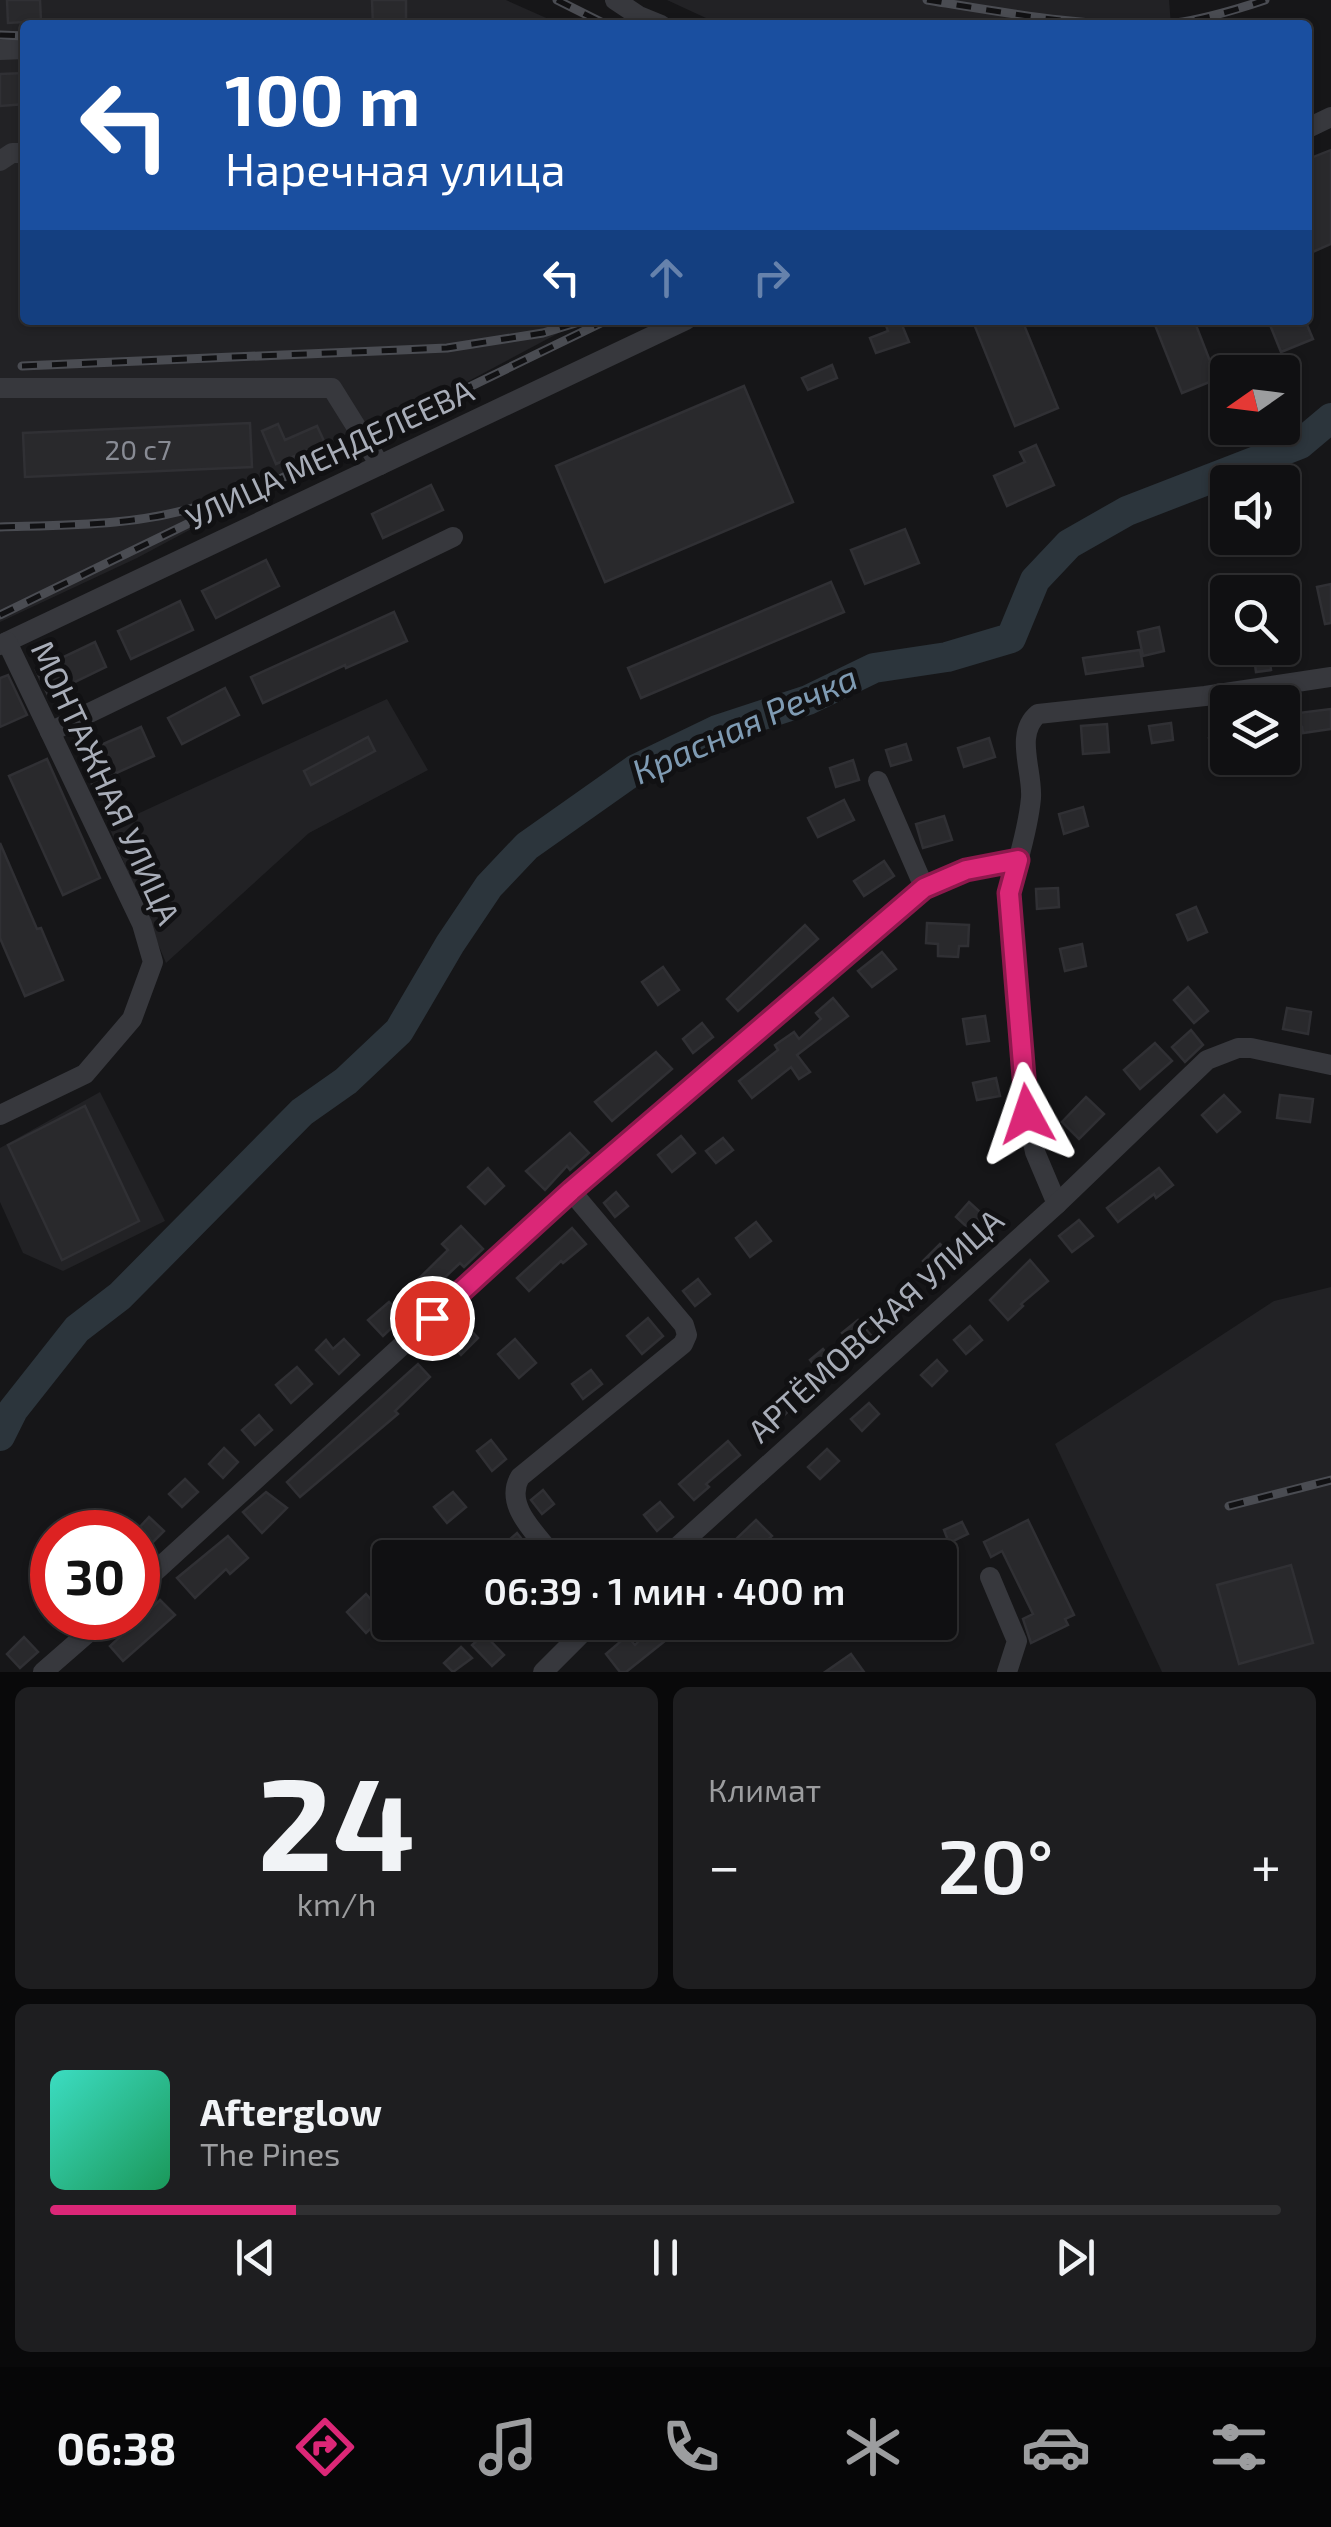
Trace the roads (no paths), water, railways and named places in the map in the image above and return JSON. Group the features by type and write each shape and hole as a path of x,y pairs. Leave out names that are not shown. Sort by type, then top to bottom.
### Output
{"street":[{"path":"615,0 648,20"},
{"name":"УЛИЦА МЕНДЕЛЕЕВА","path":"3,643 675,325"},
{"path":"0,376 0,388 332,388 380,465"},
{"path":"50,732 453,536"},
{"name":"МОНТАЖНАЯ УЛИЦА","path":"0,1115 86,1074 132,1019 153,962 142,924 3,643"},
{"path":"1057,1204 1035,1152 1027,1114 1009,893 1028,830 1031,792 1025,740 1031,721 1038,714 1206,696 1331,677"},
{"path":"878,781 924,888"},
{"path":"160,1567 571,1191 924,888 966,870 1018,860"},
{"name":"АРТЁМОВСКАЯ УЛИЦА","path":"685,1540 1057,1204 1207,1060 1238,1048 1251,1048 1331,1065"},
{"path":"541,1540 514,1498 520,1477 683,1344 687,1335 684,1325 571,1191"},
{"path":"990,1577 1017,1641 1007,1672"},
{"path":"44,1672 80,1640"},
{"path":"543,1672 575,1640"}],"waterway":[{"name":"Красная Речка","path":"0,1436 13,1410 77,1329 120,1296 302,1112 346,1081 399,1031 489,886 527,846 636,769 717,730 808,700 874,668 947,657 1011,638 1035,580 1069,544 1127,511 1300,444 1331,418"}],"railway":[{"path":"557,0 597,20"},
{"path":"927,0 1064,20"},
{"path":"1192,20 1265,0"},
{"path":"0,35 20,36"},
{"path":"22,366 447,348 543,333 569,325"},
{"path":"0,615 597,325"},
{"path":"0,527 128,521 203,505"},
{"path":"1229,1506 1331,1480"}]}
